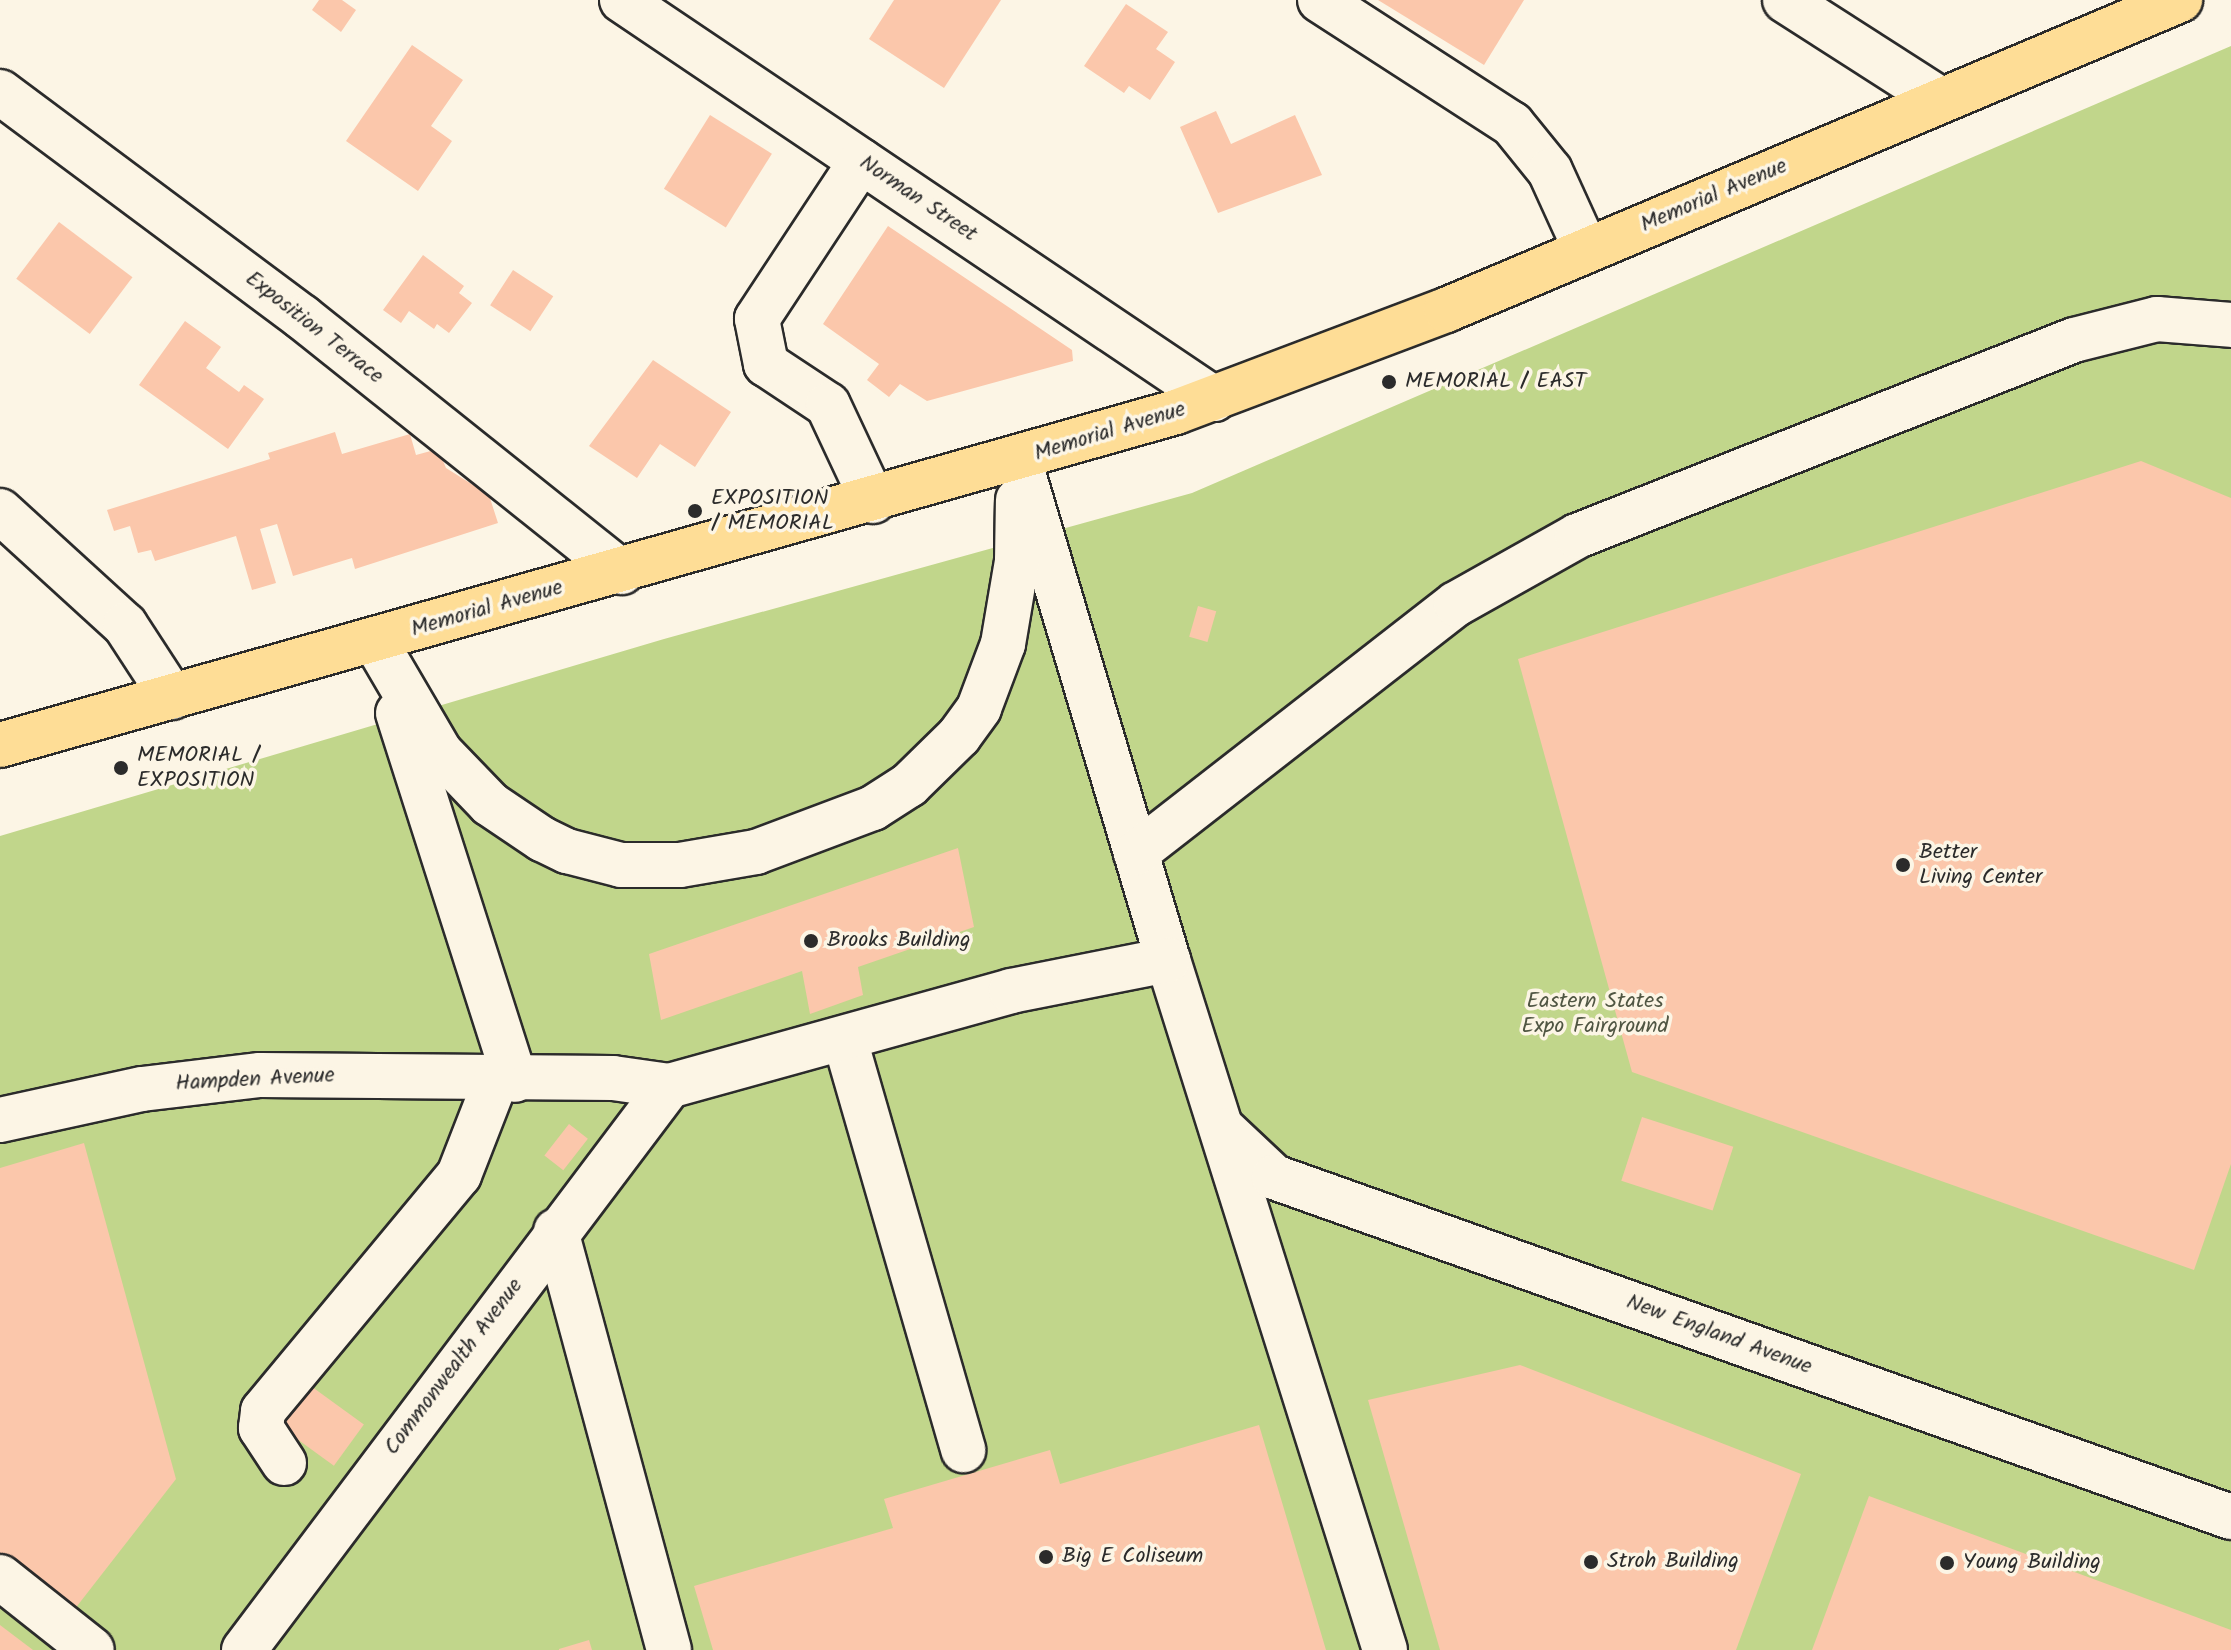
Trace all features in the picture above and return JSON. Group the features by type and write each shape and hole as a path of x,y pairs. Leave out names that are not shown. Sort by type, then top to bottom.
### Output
{"main road":[{"name":"Memorial Avenue","path":"0,745 1019,460 1214,399 1586,250 2180,0"}],"street":[{"name":"Norman Street","path":"622,0 1214,399"},
{"path":"1320,0 1512,124 1550,171 1586,250"},
{"path":"1785,0 1941,100"},
{"name":"Exposition Terrace","path":"0,92 302,317 622,572"},
{"path":"861,161 757,319 766,364 828,405 873,501"},
{"path":"1136,853 1456,604 1577,536 2074,340 2157,319 2231,325"},
{"path":"1019,460 1168,960 1385,1650"},
{"path":"375,641 440,752 490,804 542,839 567,851 621,865 680,865 756,852 833,826 909,785 959,736 979,708 1011,611 1019,460"},
{"path":"0,511 125,625 172,697"},
{"path":"284,1463 261,1428 263,1411 459,1175 505,1080 375,641"},
{"path":"669,1086 845,1040 1011,991 1168,960"},
{"path":"845,1040 963,1450"},
{"name":"Hampden Avenue","path":"0,1120 142,1089 260,1075 505,1080 613,1078 669,1086"},
{"name":"Commonwealth Avenue","path":"244,1650 556,1231 669,1086"},
{"name":"New England Avenue","path":"1222,1129 1274,1177 2231,1517"},
{"path":"556,1231 669,1650"},
{"path":"0,1577 92,1650"}],"green space":[{"name":"Eastern States Expo Fairground","path":"2231,46 2231,1650 0,1650 0,836 664,639 1192,493"}],"building":[{"path":"319,0 342,0 356,10 341,32 312,10"},
{"path":"894,0 1001,0 944,88 869,39"},
{"path":"1378,0 1524,0 1484,65"},
{"path":"1126,4 1168,32 1156,49 1175,62 1150,100 1129,86 1124,93 1084,66"},
{"path":"412,45 463,80 431,126 452,141 418,191 346,141"},
{"path":"1216,111 1231,144 1295,115 1322,175 1218,213 1180,127"},
{"path":"710,115 772,154 726,227 664,189"},
{"path":"59,222 132,277 90,334 16,279"},
{"path":"888,226 1072,350 1073,361 927,401 900,384 889,397 867,380 879,364 823,324"},
{"path":"423,255 464,286 459,293 472,303 449,333 437,324 434,329 409,311 401,323 383,310"},
{"path":"513,270 553,296 530,331 490,305"},
{"path":"185,321 221,347 206,368 239,392 244,385 264,399 228,449 139,385"},
{"path":"653,360 731,412 695,467 660,444 637,478 589,446"},
{"path":"335,432 342,454 410,434 416,455 438,449 446,468 489,495 498,523 355,569 352,558 293,576 277,524 260,529 276,583 252,590 236,536 155,561 151,550 138,553 130,526 114,531 107,510 270,459 268,453"},
{"name":"Better Living Center","path":"2141,461 2231,498 2231,1164 2194,1270 1632,1072 1518,659"},
{"path":"1198,606 1216,611 1207,642 1189,637"},
{"name":"Brooks Building","path":"958,848 974,927 858,967 863,995 810,1014 802,971 661,1020 649,954"},
{"path":"1642,1117 1733,1147 1713,1210 1621,1181"},
{"path":"569,1124 588,1139 563,1170 544,1156"},
{"path":"84,1143 176,1479 74,1610 0,1553 0,1168"},
{"name":"Stroh Building","path":"1520,1365 1801,1474 1736,1650 1440,1650 1368,1400"},
{"path":"304,1381 364,1424 334,1466 274,1422"},
{"name":"Big E Coliseum","path":"1259,1425 1326,1650 713,1650 694,1586 893,1528 884,1499 1050,1450 1060,1484"},
{"name":"Young Building","path":"1869,1496 2231,1630 2231,1650 1812,1650"},
{"path":"0,1625 33,1650 0,1650"},
{"path":"589,1640 592,1650 559,1650 559,1649"}],"place":[{"name":"MEMORIAL / EAST","path":"1389,382"},
{"name":"EXPOSITION / MEMORIAL","path":"695,511"},
{"name":"MEMORIAL / EXPOSITION","path":"121,768"},
{"name":"Better Living Center","path":"1903,865"},
{"name":"Brooks Building","path":"811,941"},
{"name":"Big E Coliseum","path":"1046,1557"},
{"name":"Stroh Building","path":"1591,1562"},
{"name":"Young Building","path":"1947,1563"}]}
